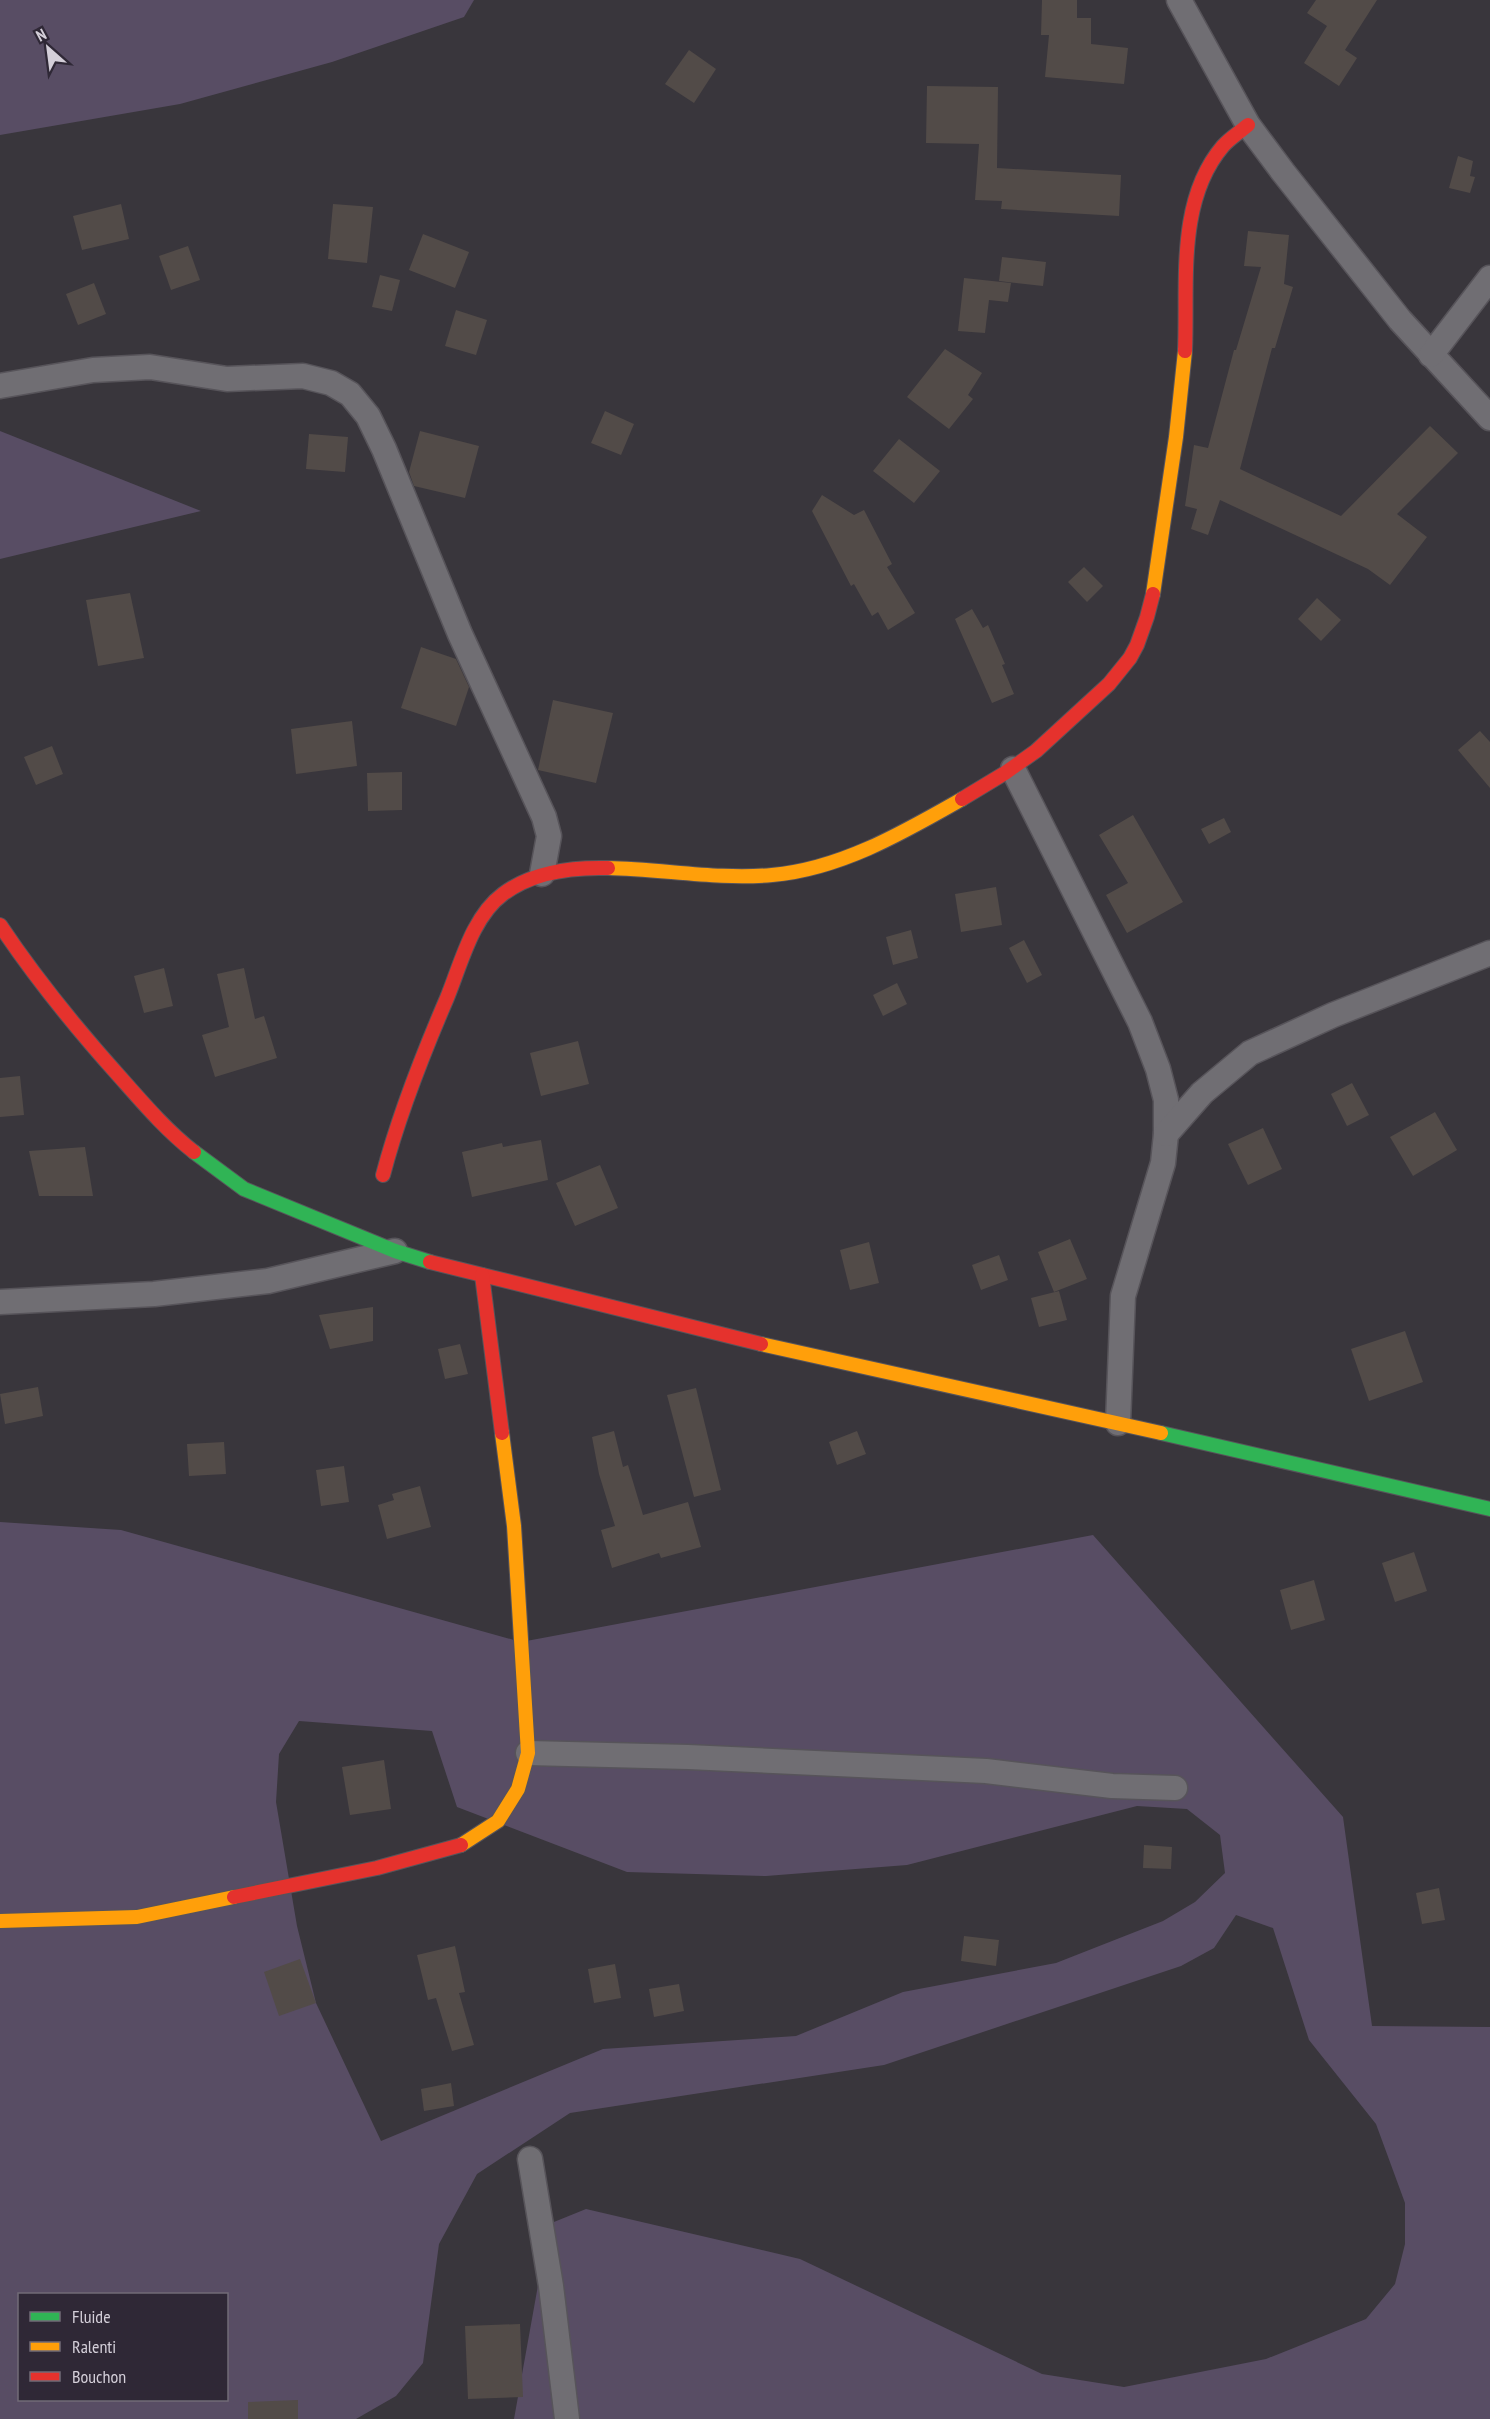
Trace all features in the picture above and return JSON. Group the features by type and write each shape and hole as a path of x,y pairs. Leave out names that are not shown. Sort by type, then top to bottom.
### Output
{"street":[{"path":"1179,0 1248,125 1359,270 1431,355 1490,418"},
{"path":"383,1175 400,1110 465,949 498,898 519,883 542,874 572,868 732,875 770,875 810,870 860,851 914,826 1013,769 1123,670 1136,648 1150,614 1174,461 1181,406 1188,272 1195,203 1206,175 1224,144 1248,125"},
{"path":"1431,355 1490,278"},
{"path":"0,386 93,370 150,367 227,378 303,376 332,382 350,394 368,416 384,449 455,623 544,817 549,836 542,874"},
{"path":"1013,769 1140,1022 1158,1069 1166,1100 1163,1163 1123,1296 1118,1423"},
{"path":"0,925 34,976 67,1018 181,1143 244,1189 395,1251 440,1265 732,1338 1118,1423 1490,1509"},
{"path":"1166,1134 1202,1093 1250,1053 1333,1015 1490,953"},
{"path":"0,1302 154,1294 268,1281 395,1251"},
{"path":"0,1921 137,1917 377,1868 460,1846 498,1821 518,1789 528,1753 514,1526 482,1275"},
{"path":"528,1753 688,1757 986,1771 1112,1786 1175,1788"},
{"path":"530,2159 551,2286 567,2419"}],"shaded area":[{"path":"0,0 474,0 464,17 332,62 180,104 0,135"},
{"path":"0,431 201,511 0,559"},
{"path":"0,1522 121,1530 521,1642 1093,1535 1343,1817 1372,2026 1490,2027 1490,2419 514,2419 549,2224 586,2209 800,2259 1042,2374 1124,2387 1266,2359 1366,2319 1395,2284 1405,2244 1405,2203 1376,2124 1309,2040 1273,1928 1236,1915 1214,1948 1181,1966 884,2065 570,2113 477,2174 439,2244 423,2363 396,2396 356,2419 0,2419","holes":["299,1721 432,1731 457,1807 627,1872 766,1876 907,1865 1137,1806 1187,1809 1220,1835 1225,1873 1195,1902 1163,1921 1056,1963 903,1992 796,2036 603,2049 381,2141 316,2003 297,1926 276,1802 279,1754"]}],"building":[{"path":"1042,0 1077,0 1077,18 1091,18 1091,44 1128,48 1124,84 1045,77 1049,35 1041,35"},
{"path":"1316,0 1377,0 1345,50 1357,58 1339,86 1304,63 1327,26 1307,13"},
{"path":"689,50 716,69 694,103 665,84"},
{"path":"927,86 998,87 997,168 1121,175 1119,216 1001,209 1002,201 975,200 979,144 926,143"},
{"path":"1458,156 1473,161 1470,176 1475,177 1470,193 1449,188"},
{"path":"121,204 129,239 82,250 73,216"},
{"path":"333,204 373,207 367,263 328,259"},
{"path":"1248,231 1289,235 1284,284 1293,287 1275,348 1272,348 1240,469 1341,516 1430,426 1458,453 1397,514 1427,537 1390,585 1368,569 1220,500 1208,535 1191,529 1197,509 1185,506 1194,445 1208,448 1234,350 1236,350 1261,267 1244,266"},
{"path":"423,234 469,252 455,288 409,270"},
{"path":"188,246 200,280 171,290 159,256"},
{"path":"1002,257 1046,262 1043,286 999,281"},
{"path":"380,275 400,280 392,311 372,307"},
{"path":"964,278 1011,283 1008,302 989,300 985,333 958,331"},
{"path":"94,283 106,314 78,325 66,294"},
{"path":"456,310 487,320 476,355 445,346"},
{"path":"945,349 982,373 968,395 973,399 949,429 907,397"},
{"path":"605,411 634,424 621,455 591,443"},
{"path":"420,431 479,446 465,498 414,486 409,472"},
{"path":"309,434 348,437 345,472 306,469"},
{"path":"899,439 940,471 914,503 873,471"},
{"path":"822,495 854,515 864,510 892,564 887,567 915,613 888,630 878,612 872,616 854,584 851,586 812,511"},
{"path":"1084,567 1103,586 1087,602 1068,582"},
{"path":"130,593 144,658 98,666 86,600"},
{"path":"1317,598 1341,620 1321,641 1298,619"},
{"path":"972,609 983,628 988,625 1005,664 1002,665 1014,694 992,703 955,619"},
{"path":"421,647 456,659 469,687 456,726 401,708"},
{"path":"553,700 613,713 596,783 538,770"},
{"path":"352,721 357,766 296,774 291,729"},
{"path":"1480,731 1490,742 1490,788 1458,750"},
{"path":"52,746 63,774 36,785 24,757"},
{"path":"402,772 402,810 368,811 367,773"},
{"path":"1133,815 1183,902 1127,933 1106,895 1128,883 1099,835"},
{"path":"1224,818 1231,832 1209,844 1201,829"},
{"path":"996,887 1002,925 961,932 955,894"},
{"path":"911,930 918,958 893,965 886,937"},
{"path":"1024,940 1042,975 1027,983 1009,948"},
{"path":"164,968 173,1006 144,1013 134,976"},
{"path":"244,968 255,1019 264,1016 277,1058 215,1077 202,1035 229,1027 217,974"},
{"path":"897,983 907,1004 883,1016 873,995"},
{"path":"578,1041 589,1084 541,1096 530,1053"},
{"path":"20,1076 24,1115 0,1117 0,1078"},
{"path":"1352,1083 1369,1115 1347,1126 1331,1094"},
{"path":"1435,1112 1457,1150 1413,1176 1390,1137"},
{"path":"1263,1128 1282,1169 1248,1185 1228,1144"},
{"path":"541,1140 548,1180 472,1197 462,1152 502,1143 503,1147"},
{"path":"85,1147 93,1196 39,1196 29,1151"},
{"path":"600,1165 618,1208 575,1226 556,1183"},
{"path":"1070,1239 1087,1279 1054,1292 1038,1252"},
{"path":"869,1242 879,1283 850,1290 840,1250"},
{"path":"999,1255 1008,1280 981,1290 972,1265"},
{"path":"1059,1291 1067,1320 1039,1327 1031,1298"},
{"path":"373,1307 373,1341 330,1349 319,1315"},
{"path":"1405,1331 1423,1382 1369,1401 1351,1349"},
{"path":"460,1344 468,1374 445,1379 438,1349"},
{"path":"38,1387 43,1416 5,1424 0,1394"},
{"path":"696,1388 721,1490 694,1497 667,1395"},
{"path":"614,1431 623,1467 628,1465 643,1515 688,1502 701,1547 661,1558 659,1553 612,1568 601,1530 615,1526 599,1474 592,1437"},
{"path":"857,1431 866,1454 837,1465 829,1442"},
{"path":"224,1442 226,1474 189,1476 187,1444"},
{"path":"344,1466 349,1502 321,1506 316,1470"},
{"path":"420,1486 431,1527 387,1539 378,1505 394,1500 392,1494"},
{"path":"1414,1552 1427,1591 1395,1602 1382,1563"},
{"path":"1314,1580 1325,1620 1291,1630 1280,1590"},
{"path":"384,1760 391,1809 350,1815 342,1767"},
{"path":"1144,1845 1172,1847 1171,1869 1143,1868"},
{"path":"1439,1888 1445,1920 1422,1924 1416,1893"},
{"path":"964,1936 999,1940 996,1966 961,1961"},
{"path":"455,1946 465,1992 459,1993 474,2045 452,2051 436,1998 428,2000 417,1955"},
{"path":"300,1959 316,2003 279,2016 264,1972"},
{"path":"615,1964 621,1998 594,2003 588,1969"},
{"path":"679,1984 684,2011 654,2017 649,1989"},
{"path":"451,2083 454,2106 424,2111 421,2089"},
{"path":"520,2324 523,2397 468,2399 465,2326"},
{"path":"298,2400 298,2419 248,2419 248,2402"}],"traffic: fast":[{"path":"194,1152 244,1189 395,1251 430,1262"},
{"path":"1161,1433 1490,1509"}],"traffic: slow":[{"path":"1153,594 1176,437 1185,351"},
{"path":"608,868 731,876 772,875 798,871 823,865 871,847 962,799"},
{"path":"761,1344 1161,1433"},
{"path":"461,1845 498,1821 518,1789 528,1753 514,1526 502,1433"},
{"path":"0,1921 137,1917 234,1897"}],"traffic: jam":[{"path":"1185,351 1186,271 1191,217 1208,168 1223,146 1248,125"},
{"path":"962,799 1036,751 1109,684 1130,658 1137,645 1153,594"},
{"path":"383,1175 420,1063 469,942 483,915 503,894 539,876 567,870 608,868"},
{"path":"0,925 42,984 88,1040 155,1116 194,1152"},
{"path":"430,1262 761,1344"},
{"path":"482,1275 502,1433"},
{"path":"234,1897 377,1868 461,1845"}]}
